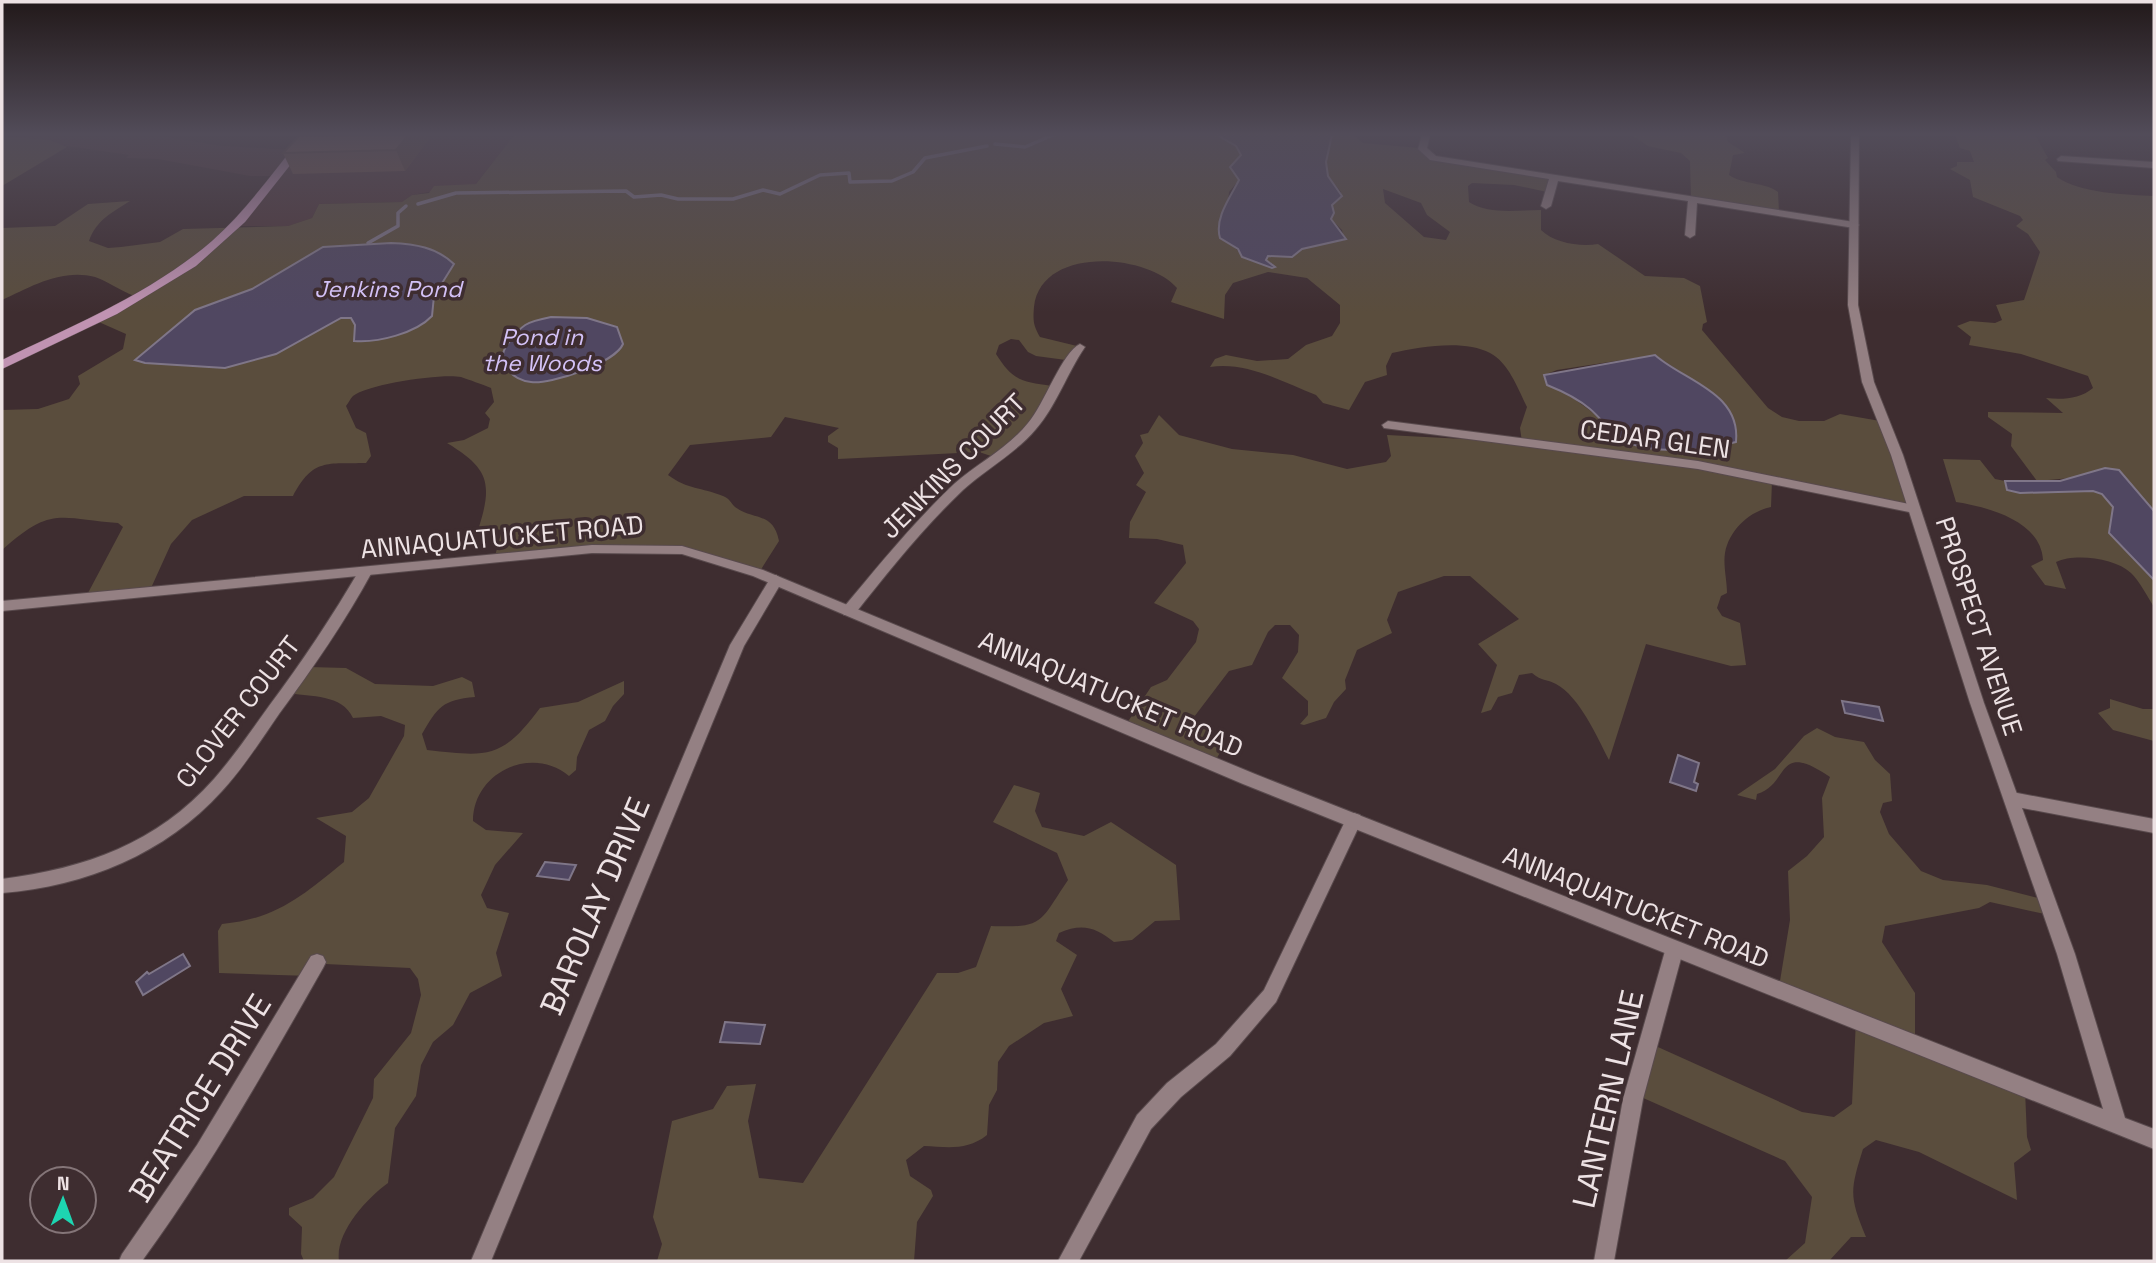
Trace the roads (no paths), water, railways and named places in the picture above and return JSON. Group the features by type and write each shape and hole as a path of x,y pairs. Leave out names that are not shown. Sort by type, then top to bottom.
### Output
{"main road":[{"path":"2,365 161,284 218,242 259,194"}],"street":[{"path":"1546,206 1550,194"},
{"path":"1663,194 1854,225"},
{"name":"PROSPECT AVENUE","path":"1854,194 1853,305 1868,382 2066,954 2117,1123"},
{"path":"1690,235 1693,199"},
{"name":"JENKINS COURT","path":"849,611 957,488 1029,430 1043,411 1066,364 1080,347"},
{"name":"CEDAR GLEN","path":"1388,425 1698,466 1914,509"},
{"name":"ANNAQUATUCKET ROAD","path":"2,606 579,550 682,550 776,580 1249,779 1674,951 2154,1139"},
{"name":"CLOVER COURT","path":"2,886 31,884 84,873 128,855 164,833 191,811 217,785 307,667 365,572"},
{"name":"BAROLAY DRIVE","path":"481,1261 737,645 776,580"},
{"path":"2012,799 2154,826"},
{"path":"1068,1261 1143,1122 1174,1090 1223,1050 1270,996 1354,820"},
{"name":"LANTERN LANE","path":"1604,1261 1633,1099 1674,951"},
{"name":"BEATRICE DRIVE","path":"129,1261 173,1204 208,1149 317,962"}],"water":[{"path":"1232,194 1341,194 1342,196 1332,205 1334,213 1331,219 1346,239 1302,249 1292,257 1268,256 1266,260 1275,267 1272,268 1242,257 1238,249 1220,238 1219,223"},
{"name":"Jenkins Pond","path":"391,243 425,247 454,264 434,296 432,316 407,332 385,338 354,341 355,325 351,318 341,318 276,354 225,368 145,363 135,360 195,310 252,289 323,247"},
{"name":"Pond in the Woods","path":"551,317 587,318 617,327 623,344 608,358 581,371 552,380 524,381 507,369 503,358 504,351 525,325"},
{"path":"1655,355 1720,399 1730,411 1735,425 1736,442 1666,450 1627,442 1617,436 1585,405 1547,385 1544,375"},
{"path":"2105,468 2119,470 2154,511 2154,580 2109,533 2113,507 2102,494 2093,491 2020,493 2007,490 2005,481 2060,481"},
{"path":"1842,701 1879,707 1883,721 1845,713"},
{"path":"1678,755 1699,763 1694,782 1698,784 1696,791 1670,782"},
{"path":"545,862 576,865 569,880 537,876"},
{"path":"183,954 190,966 143,995 136,982 147,972 149,974"},
{"path":"725,1022 765,1025 760,1044 720,1042"}],"waterway":[{"path":"418,204 453,194"},
{"path":"630,194 634,197 661,195 678,199 733,199 750,194"},
{"path":"368,243 398,226 398,213 406,206"}]}
